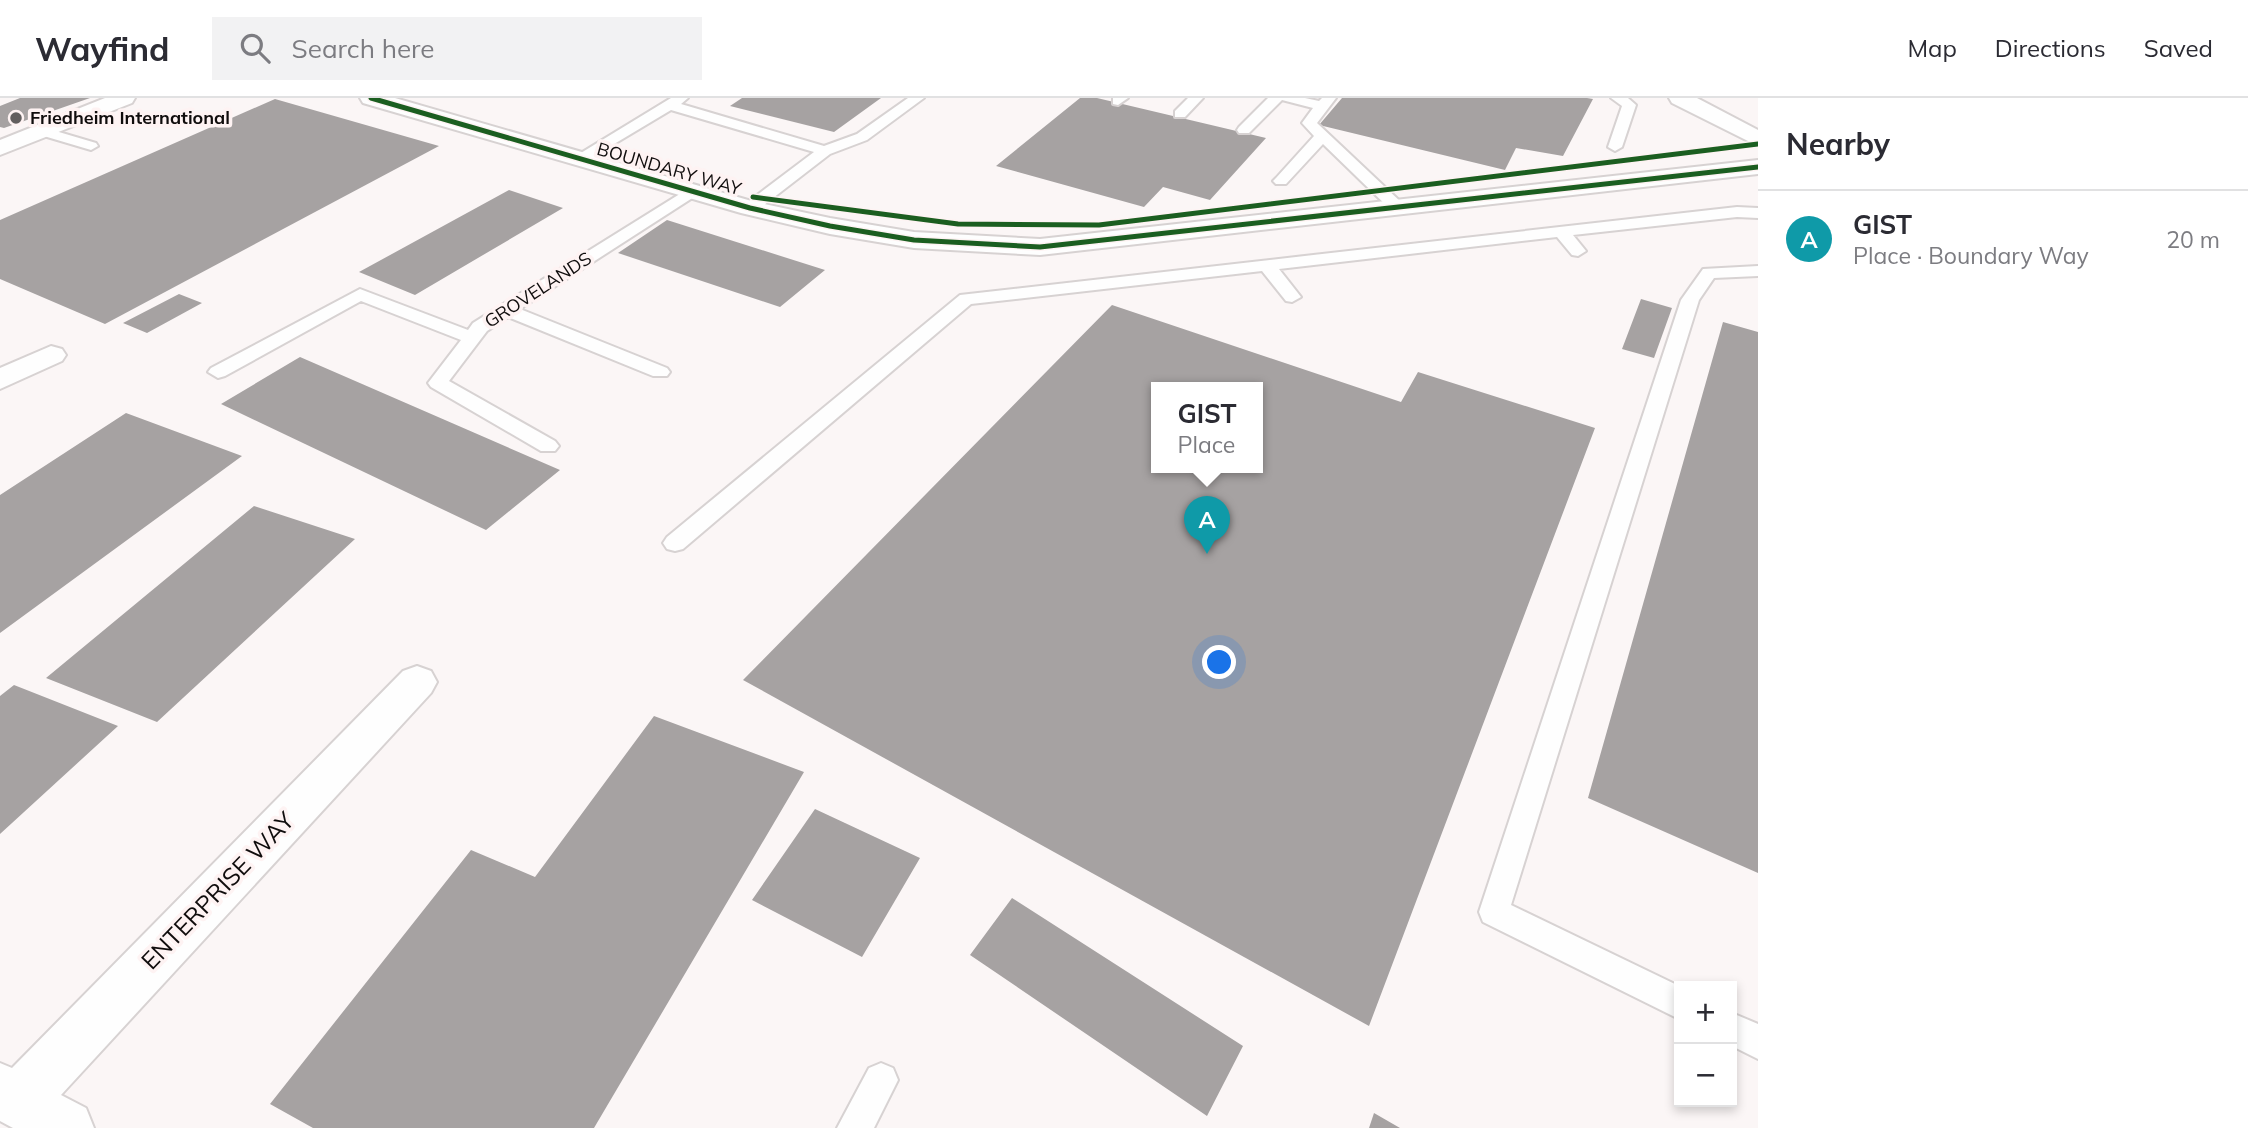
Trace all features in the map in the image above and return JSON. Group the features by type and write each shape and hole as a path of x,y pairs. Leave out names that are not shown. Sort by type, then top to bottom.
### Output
{"street":[{"path":"0,148 124,98"},
{"name":"BOUNDARY WAY","path":"371,98 691,192 830,226 914,240 1040,247 1758,167"},
{"path":"1680,98 1758,139"},
{"path":"0,380 51,355"},
{"name":"ENTERPRISE WAY","path":"9,1095 417,682"},
{"path":"9,1095 66,1128"}],"lane":[{"path":"750,208 825,151 862,137 917,98"},
{"path":"1180,114 1196,98"},
{"path":"1244,130 1276,98"},
{"path":"1287,98 1325,102"},
{"path":"1615,147 1629,105 1618,98"},
{"path":"579,159 675,102 825,151"},
{"path":"1325,102 1308,123 1397,207"},
{"path":"42,131 91,146"},
{"path":"1281,181 1322,136"},
{"name":"GROVELANDS","path":"548,446 438,383 480,327 691,192"},
{"path":"675,543 967,299 1737,212 1758,213"},
{"path":"1561,232 1578,251"},
{"path":"1266,264 1292,297"},
{"path":"1674,1001 1494,912 1690,300 1709,273 1758,271"},
{"path":"218,372 360,294 472,338"},
{"path":"506,310 660,372"},
{"path":"1737,1032 1758,1042"},
{"path":"855,1128 881,1080"}],"building":[{"name":"Friedheim International","path":"20,98 90,98 4,128 0,127 0,106"},
{"path":"742,98 881,98 834,132 730,106"},
{"path":"1080,98 1097,98 1266,138 1210,200 1163,187 1144,207 996,166"},
{"path":"1342,98 1593,99 1563,156 1516,148 1505,170 1319,125"},
{"path":"275,99 439,146 105,324 0,279 0,220"},
{"path":"509,190 563,208 415,295 359,272"},
{"path":"667,220 825,270 780,307 618,253"},
{"path":"179,294 202,303 147,333 123,323"},
{"path":"1641,299 1672,308 1654,358 1622,349"},
{"path":"1112,305 1401,402 1418,372 1595,428 1369,1026 743,680"},
{"path":"1723,322 1758,332 1758,873 1588,798"},
{"path":"300,357 560,470 486,530 221,404"},
{"path":"126,413 242,456 0,633 0,495"},
{"path":"254,506 355,539 157,722 46,678"},
{"path":"14,685 118,726 0,834 0,696"},
{"path":"654,716 804,772 594,1128 313,1128 270,1104 471,850 535,877"},
{"path":"815,809 920,858 862,957 752,900"},
{"path":"1012,898 1243,1046 1207,1116 970,955"},
{"path":"1374,1113 1400,1128 1369,1128"}],"cycle path":[{"path":"371,98 750,208 830,226 914,240 1040,247 1758,167"},
{"path":"753,197 958,224 1099,225 1758,144"}],"place":[{"name":"Friedheim International","path":"16,118"},
{"name":"GIST","path":"1207,554"}]}
